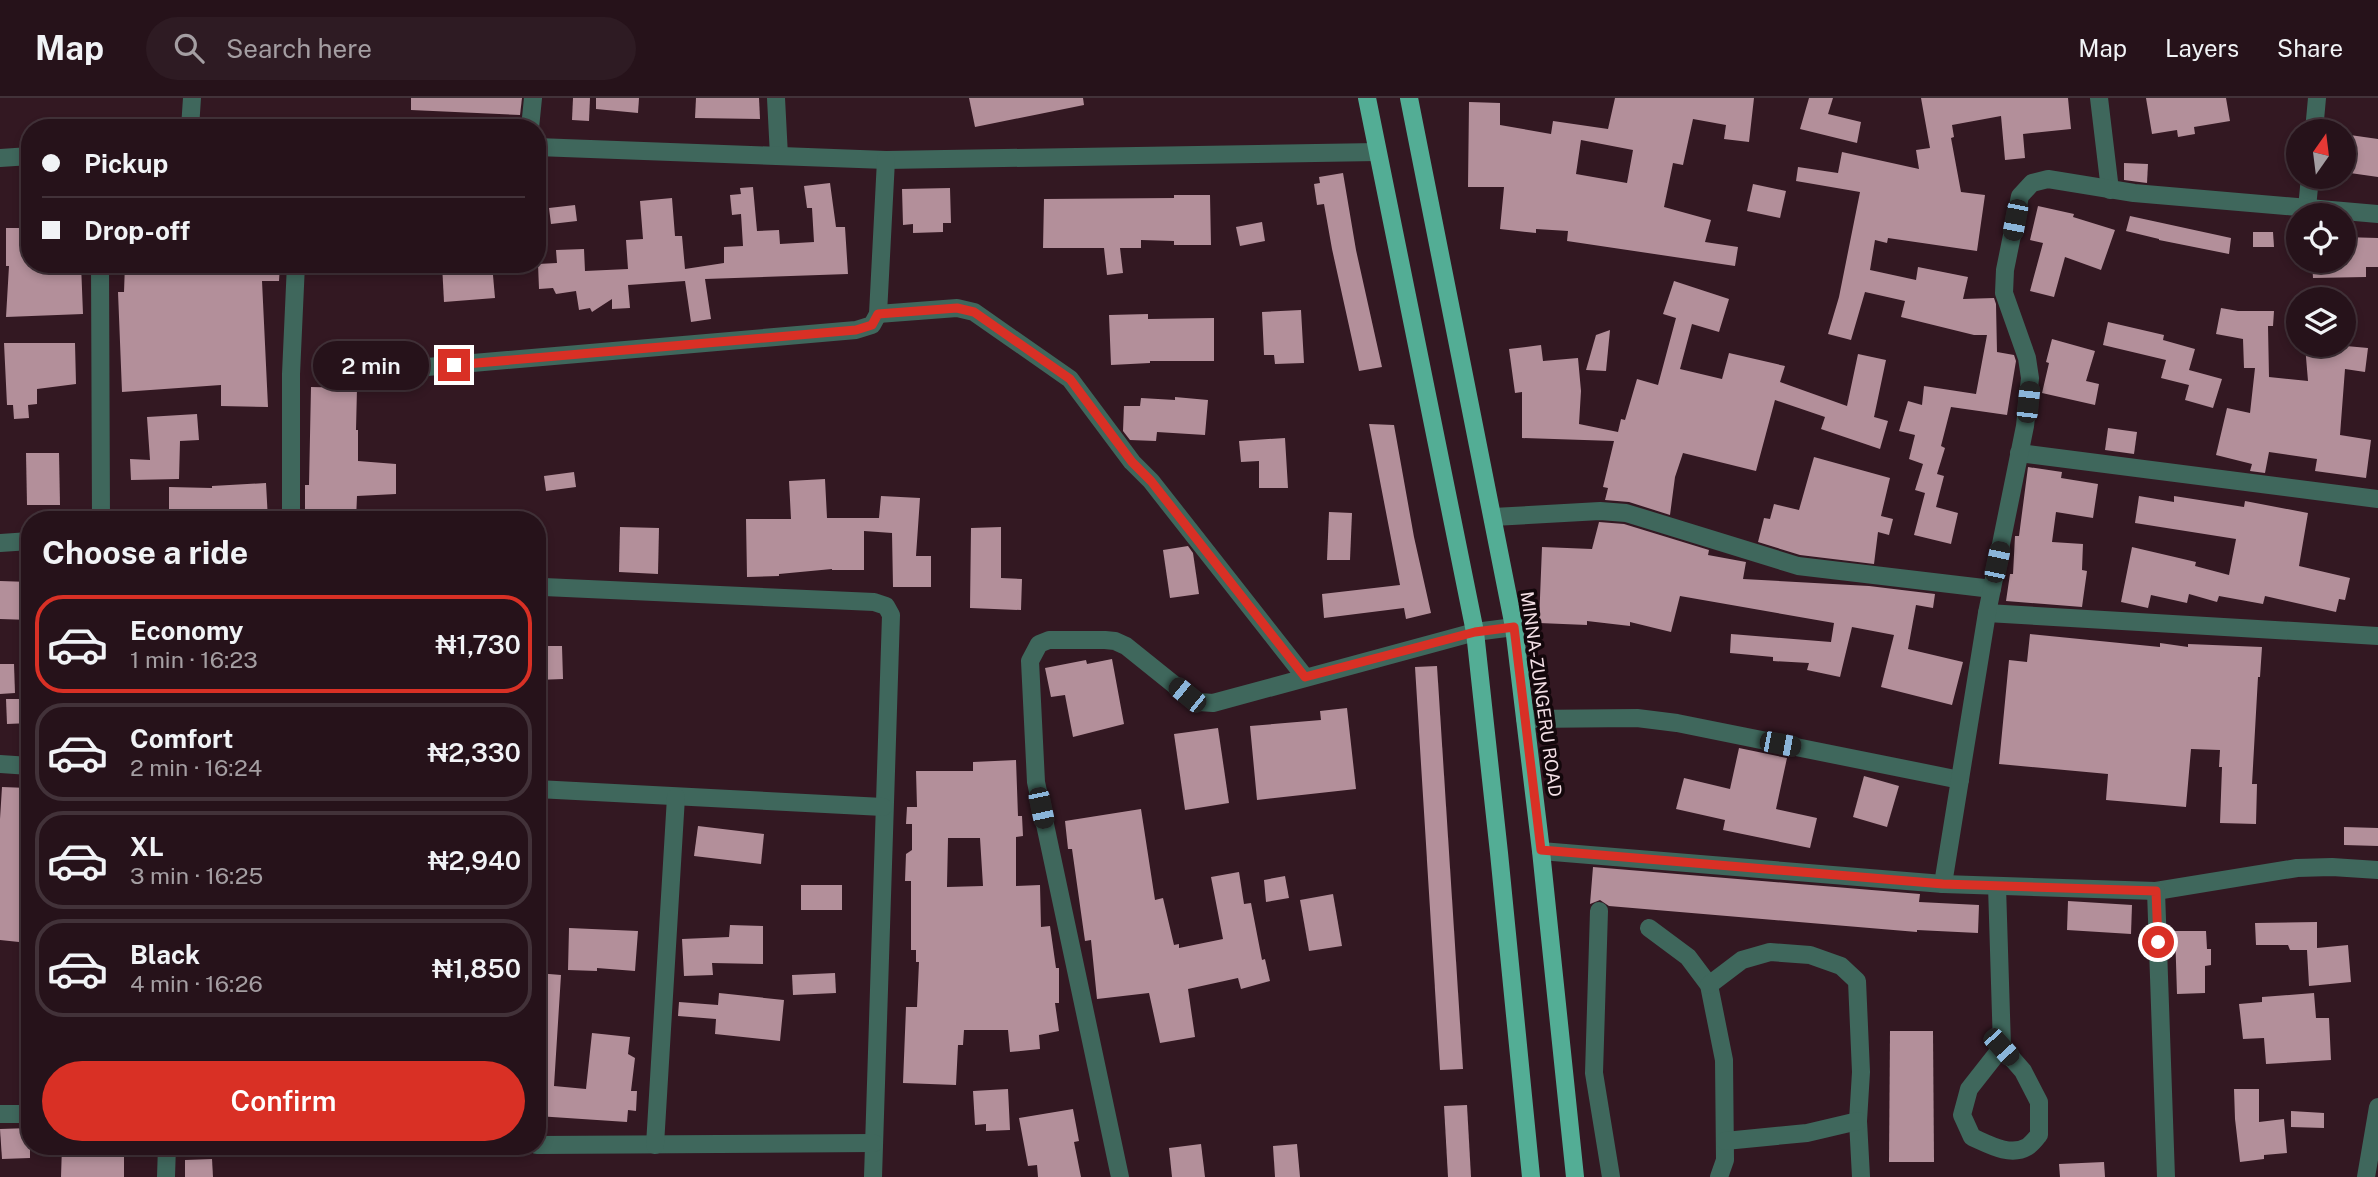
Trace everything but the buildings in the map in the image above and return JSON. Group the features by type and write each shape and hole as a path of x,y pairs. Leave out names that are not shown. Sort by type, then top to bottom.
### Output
{"main road":[{"path":"1367,98 1475,632 1531,1177"},
{"name":"MINNA-ZUNGERU ROAD","path":"1409,98 1514,627 1541,850 1575,1177"}],"street":[{"path":"191,119 192,98"},
{"path":"531,119 533,98"},
{"path":"776,98 779,156"},
{"path":"2099,98 2110,190"},
{"path":"2315,119 2317,98"},
{"path":"546,147 886,160 1377,152"},
{"path":"0,158 21,157"},
{"path":"427,367 856,330 872,325 878,314 886,160"},
{"path":"1943,884 1987,613 2025,426 2030,378 2027,358 2004,293 2005,270 2020,196 2032,183 2048,178 2110,190 2286,206"},
{"path":"2356,212 2378,214"},
{"path":"100,273 101,511"},
{"path":"291,511 291,374 296,273"},
{"path":"878,314 957,308 974,312 1070,379 1132,462 1151,481 1305,677"},
{"path":"2019,453 2378,499"},
{"path":"1493,517 1601,511 1626,513 1798,566 1992,589"},
{"path":"0,543 21,542"},
{"path":"546,587 874,602 886,606 891,615 873,1177"},
{"path":"1987,613 2378,636"},
{"path":"1120,1177 1036,782 1030,661 1033,652 1039,644 1049,640 1115,641 1126,646 1199,702 1213,703 1475,632 1514,627"},
{"path":"1525,719 1637,718 1677,723 1960,779"},
{"path":"0,764 21,765"},
{"path":"546,790 883,807"},
{"path":"655,1145 676,797"},
{"path":"1541,850 1943,884 2156,891 2297,868 2378,870"},
{"path":"1997,886 2001,1047 1969,1089 1962,1115 1972,1137 2012,1151 2026,1147 2039,1135 2039,1102 2023,1071 2001,1047"},
{"path":"2156,891 2166,1177"},
{"path":"1599,911 1594,1073 1611,1177"},
{"path":"1649,928 1688,957 1709,985 1724,1060 1725,1160 1719,1177"},
{"path":"1709,985 1742,960 1770,952 1810,955 1841,966 1857,981 1860,1018 1858,1121 1861,1177"},
{"path":"1565,1076 1594,1073"},
{"path":"2366,1177 2378,1107"},
{"path":"0,1114 21,1114"},
{"path":"1725,1141 1807,1133 1858,1121"},
{"path":"546,1145 874,1143"},
{"path":"166,1177 167,1155"}],"route":[{"path":"454,365 856,330 872,325 878,314 957,308 974,312 1070,379 1082,392 1132,462 1151,481 1305,677 1475,632 1514,627 1541,850 1943,884 2156,891 2158,942"}]}
